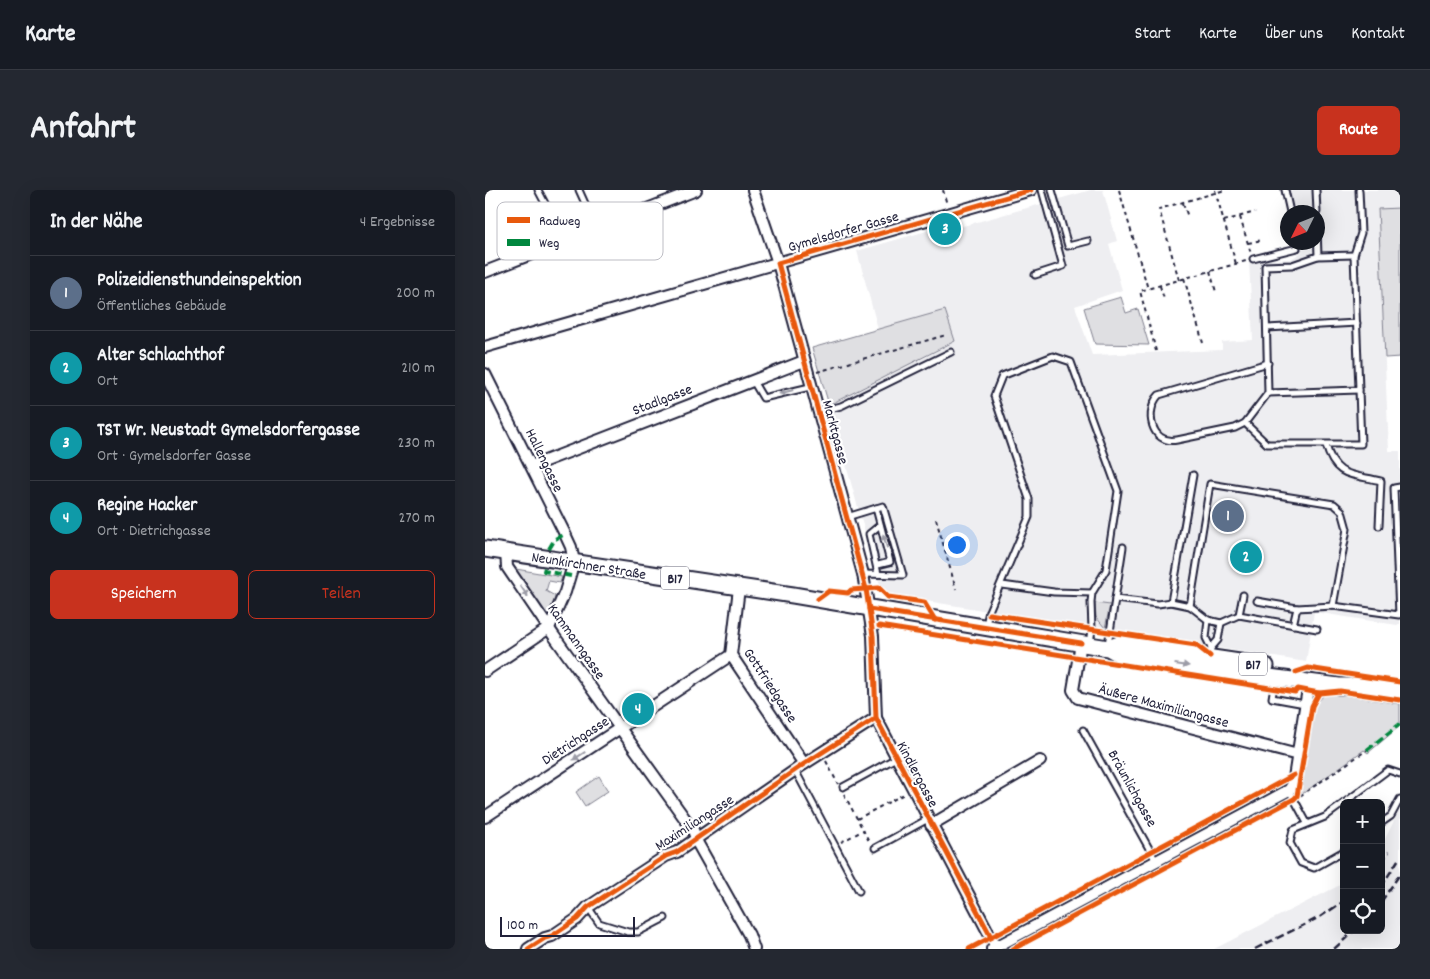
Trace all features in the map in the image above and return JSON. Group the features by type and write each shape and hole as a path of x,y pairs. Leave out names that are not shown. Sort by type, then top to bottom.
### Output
{"main road":[{"name":"Neunkirchner Straße","path":"485,549 1108,648 1119,644 1340,678 1400,691"},
{"name":"Neunkirchner Straße","path":"1210,658 1276,677 1339,686 1371,686"}],"street":[{"path":"663,203 696,190"},
{"name":"Marktgasse","path":"753,190 778,262 810,387 863,574 869,609"},
{"name":"Gymelsdorfer Gasse","path":"485,346 1031,190"},
{"path":"485,272 517,260"},
{"name":"Stadlgasse","path":"532,466 804,361"},
{"name":"Hallengasse","path":"485,374 571,547 574,562"},
{"name":"Kammanngasse","path":"506,552 507,567 687,821 721,886 730,898 754,949"},
{"path":"485,671 549,628 565,592 574,562"},
{"name":"Gottfriedgasse","path":"739,588 731,655 804,764"},
{"name":"Kindlergasse","path":"869,609 873,636 876,718 945,847 994,948"},
{"name":"Äußere Maximiliangasse","path":"1085,644 1073,690 1078,698 1297,755"},
{"name":"Dietrichgasse","path":"485,817 731,655"},
{"path":"994,948 1156,862 1293,793 1309,682"},
{"name":"Maximiliangasse","path":"528,949 577,919 589,907 876,718"},
{"path":"930,822 1041,761"}],"lane":[{"path":"538,190 544,202"},
{"path":"579,190 584,202"},
{"path":"1035,275 1063,266 1043,190"},
{"path":"1052,190 1068,246 1087,241"},
{"path":"1285,190 1288,205"},
{"path":"1316,190 1317,205"},
{"path":"1245,423 1267,444 1361,444 1354,255 1361,233 1359,190"},
{"path":"1253,259 1289,250"},
{"path":"1318,250 1318,256"},
{"path":"1268,363 1159,395 1152,403 1150,417 1159,438 1167,442 1235,428 1245,423 1268,393 1268,363 1265,266 1292,264 1318,256 1354,255"},
{"path":"1267,328 1357,323"},
{"path":"817,412 841,406 951,352"},
{"path":"985,628 989,611 1029,517 1029,499 994,396 1002,376 1053,356 1071,362 1118,492 1106,570 1092,593 1085,644"},
{"path":"752,380 763,398 810,387"},
{"path":"1268,393 1359,390"},
{"path":"1326,445 1331,462 1341,471 1381,481 1379,526"},
{"path":"1171,602 1193,475"},
{"path":"1190,606 1210,484 1334,504 1342,510 1347,529 1333,606"},
{"path":"1257,601 1297,608 1333,606 1399,615 1394,488 1400,487"},
{"path":"846,517 885,506 903,575 863,574"},
{"path":"876,508 890,562 878,565"},
{"path":"879,574 869,534 880,525"},
{"path":"1108,648 1123,547"},
{"path":"1002,584 1055,592 1092,593"},
{"path":"1239,616 1243,595"},
{"path":"1115,598 1157,604 1171,602 1190,606 1209,620 1221,623 1239,616 1317,629"},
{"path":"1293,625 1297,608"},
{"path":"1209,620 1206,638 1210,658"},
{"path":"1210,658 1218,640 1221,623"},
{"path":"1276,677 1272,698 1305,704"},
{"name":"Bräunlichgasse","path":"1083,730 1156,862"},
{"path":"843,786 896,758"},
{"path":"795,770 859,891"},
{"path":"1349,799 1388,770 1400,774"},
{"path":"1293,793 1307,823"},
{"path":"1385,820 1391,816 1400,799"},
{"path":"1340,806 1325,817 1293,830 1290,843 1301,863 1314,868 1340,853"},
{"path":"875,848 930,822"},
{"path":"589,907 599,923 628,932 639,932 665,918"}],"path":[{"path":"1119,190 1123,196 1148,289"},
{"path":"1179,280 1159,209 1216,191 1225,190"},
{"path":"1216,191 1236,264"},
{"path":"1183,202 1188,217"},
{"path":"1224,221 1255,212"},
{"path":"1135,292 1253,259 1240,217"},
{"path":"1248,243 1262,240"},
{"path":"1210,271 1216,292"},
{"path":"1185,278 1203,342"},
{"path":"1160,285 1164,298"},
{"path":"1140,291 1156,351"},
{"path":"817,372 946,335"},
{"path":"936,519 956,589"},
{"path":"1293,793 1302,796 1367,750"},
{"path":"821,753 873,848 875,848"},
{"path":"857,819 913,790"},
{"path":"834,845 863,830"}],"shaded area":[{"path":"1091,190 1103,190 1117,241 1109,244 1122,290 1075,306 1092,355 1222,350 1222,342 1253,340 1249,261 1291,259 1302,252 1302,250 1325,250 1325,205 1292,205 1289,190 1400,190 1400,208 1378,210 1389,451 1400,451 1400,624 1314,612 1306,662 889,595 879,582 829,405 955,341 945,310 878,329 857,251 948,225 949,230"},
{"path":"1400,208 1400,357 1385,358 1378,209"},
{"path":"1121,297 1126,313 1138,309 1149,345 1095,344 1084,308"},
{"path":"945,310 955,341 829,405 812,348"},
{"path":"516,569 562,577 560,583 549,581 546,591 555,596 550,619 545,618 515,571"},
{"path":"1095,603 1110,605 1105,628 1096,617"},
{"path":"1332,693 1400,704 1400,726 1368,753 1364,750 1302,794 1300,791 1315,705 1324,695"},
{"path":"599,776 608,791 585,806 576,792"},
{"path":"1400,809 1400,949 1214,949 1340,885 1340,934 1385,934 1385,839"}],"railway":[{"path":"1385,857 1389,852"},
{"path":"1385,881 1400,857"},
{"path":"1385,896 1400,874"},
{"path":"1255,949 1320,917 1340,904"},
{"path":"1334,949 1351,934"}],"marked path":[{"path":"549,549 555,539 565,534"},
{"path":"545,568 544,571 571,576"},
{"path":"1367,750 1400,724"}],"cycle path":[{"path":"991,937 876,718 873,636 866,589 778,263 1031,190"},
{"path":"818,599 829,591 848,593 851,590 879,588 888,597 924,602 935,620"},
{"path":"869,609 1081,643"},
{"path":"989,614 1196,645 1210,656"},
{"path":"879,626 1295,692 1298,689 1319,693 1340,691 1400,700"},
{"path":"1296,672 1308,668 1400,682"},
{"path":"1013,949 1294,799 1297,796 1312,706 1319,693"},
{"path":"528,949 545,938 552,936 577,919 588,907 666,856 677,852 804,764 876,718"},
{"path":"969,949 1294,775"}],"place":[{"name":"TST Wr. Neustadt Gymelsdorfergasse","path":"945,229"},
{"name":"Polizeidiensthundeinspektion","path":"1228,516"},
{"name":"Alter Schlachthof","path":"1246,557"},
{"name":"Regine Hacker","path":"638,709"}]}
